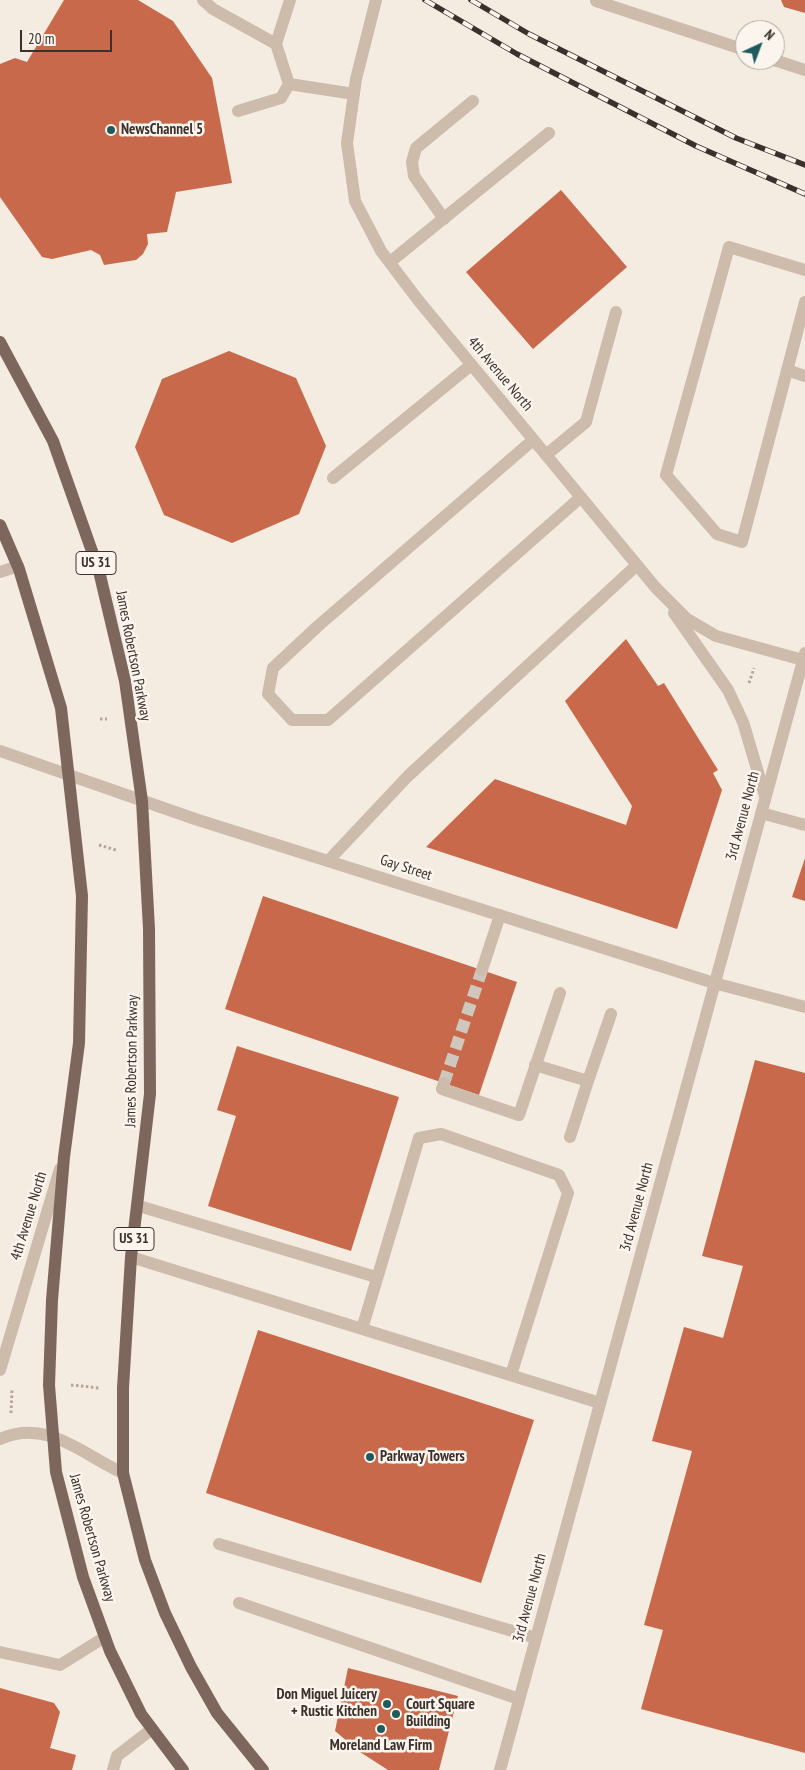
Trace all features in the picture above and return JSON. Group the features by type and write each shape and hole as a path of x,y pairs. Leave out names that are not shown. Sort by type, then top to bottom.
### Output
{"main road":[{"name":"James Robertson Parkway","path":"0,342 53,442 99,571 125,681 142,801 150,929 150,1094 139,1206 131,1257 122,1388 123,1473 145,1560 165,1614 191,1667 217,1713 263,1770"},
{"name":"James Robertson Parkway","path":"0,525 18,566 61,708 82,896 79,1042 64,1157 52,1300 49,1377 56,1472 83,1577 105,1638 141,1714 183,1770"}],"street":[{"path":"203,0 213,9 276,44"},
{"path":"238,111 281,98 289,84 276,44 290,0"},
{"name":"4th Avenue North","path":"376,0 354,94 347,143 355,202 381,251 471,365 656,588 687,619 716,636 804,656"},
{"path":"596,1 735,47"},
{"path":"785,64 805,70"},
{"path":"289,84 354,94"},
{"path":"444,218 414,176 412,162 416,148 473,101"},
{"path":"390,262 549,134"},
{"path":"805,270 729,247 666,475 717,534 742,542 805,302"},
{"path":"546,455 586,422 616,312"},
{"path":"333,478 471,365"},
{"path":"787,370 805,376"},
{"path":"533,440 325,620 273,668 268,694 292,720 328,720 581,497"},
{"path":"329,860 408,776 637,565"},
{"path":"0,572 18,566"},
{"path":"656,588 728,690 743,722 766,797"},
{"name":"3rd Avenue North","path":"500,1770 804,656"},
{"name":"Gay Street","path":"0,751 142,801 500,915 714,983 805,1007"},
{"path":"761,813 805,825"},
{"path":"482,970 500,915"},
{"path":"444,1083 442,1089 519,1115 560,993"},
{"path":"570,1137 611,1014"},
{"path":"536,1065 588,1081"},
{"path":"362,1329 419,1138 441,1134 559,1175 568,1193 511,1375"},
{"name":"4th Avenue North","path":"0,1370 64,1157"},
{"path":"139,1206 376,1277"},
{"path":"131,1257 600,1403"},
{"path":"0,1439 25,1432 52,1436 80,1448 98,1462 123,1473"},
{"path":"219,1544 536,1638"},
{"path":"239,1603 520,1699"},
{"path":"0,1652 60,1664 105,1638"},
{"path":"113,1770 117,1756 152,1729"}],"path":[{"path":"746,689 755,665"},
{"path":"94,843 116,850"},
{"path":"11,1415 13,1384"},
{"path":"68,1385 99,1388"}],"building":[{"name":"NewsChannel 5","path":"64,0 138,0 173,21 212,78 232,183 176,192 167,232 147,234 148,244 143,254 136,260 104,265 100,255 91,250 52,259 42,257 0,197 0,64 15,58 27,62"},
{"path":"781,0 805,0 805,13 784,7"},
{"path":"561,190 627,267 533,349 466,272"},
{"path":"229,351 296,378 326,446 299,514 232,543 164,515 135,447 162,379"},
{"path":"626,639 658,686 664,683 718,770 713,773 722,790 677,929 426,847 495,779 626,825 632,806 565,701"},
{"path":"805,858 805,901 792,897"},
{"path":"263,896 517,982 479,1095 225,1009"},
{"path":"237,1046 399,1097 351,1251 208,1206 236,1116 217,1110"},
{"path":"755,1060 805,1073 805,1753 641,1709 663,1630 644,1625 692,1451 652,1441 684,1327 723,1338 743,1266 702,1256"},
{"name":"Parkway Towers","path":"258,1330 534,1420 481,1583 206,1493"},
{"name":"Court Square Building","path":"348,1668 458,1696 439,1770 388,1770 360,1752 335,1731"},
{"path":"0,1688 54,1703 60,1712 50,1748 76,1755 72,1770 0,1770"}],"tunnel":[{"path":"444,1083 482,970"}],"railway":[{"path":"425,0 517,54 696,146 805,194"},
{"path":"471,0 529,34 736,138 805,165"}],"place":[{"name":"NewsChannel 5","path":"111,130"},
{"name":"Parkway Towers","path":"370,1457"},
{"name":"Don Miguel Juicery + Rustic Kitchen","path":"387,1704"},
{"name":"Court Square Building","path":"396,1714"},
{"name":"Moreland Law Firm","path":"381,1729"}]}
